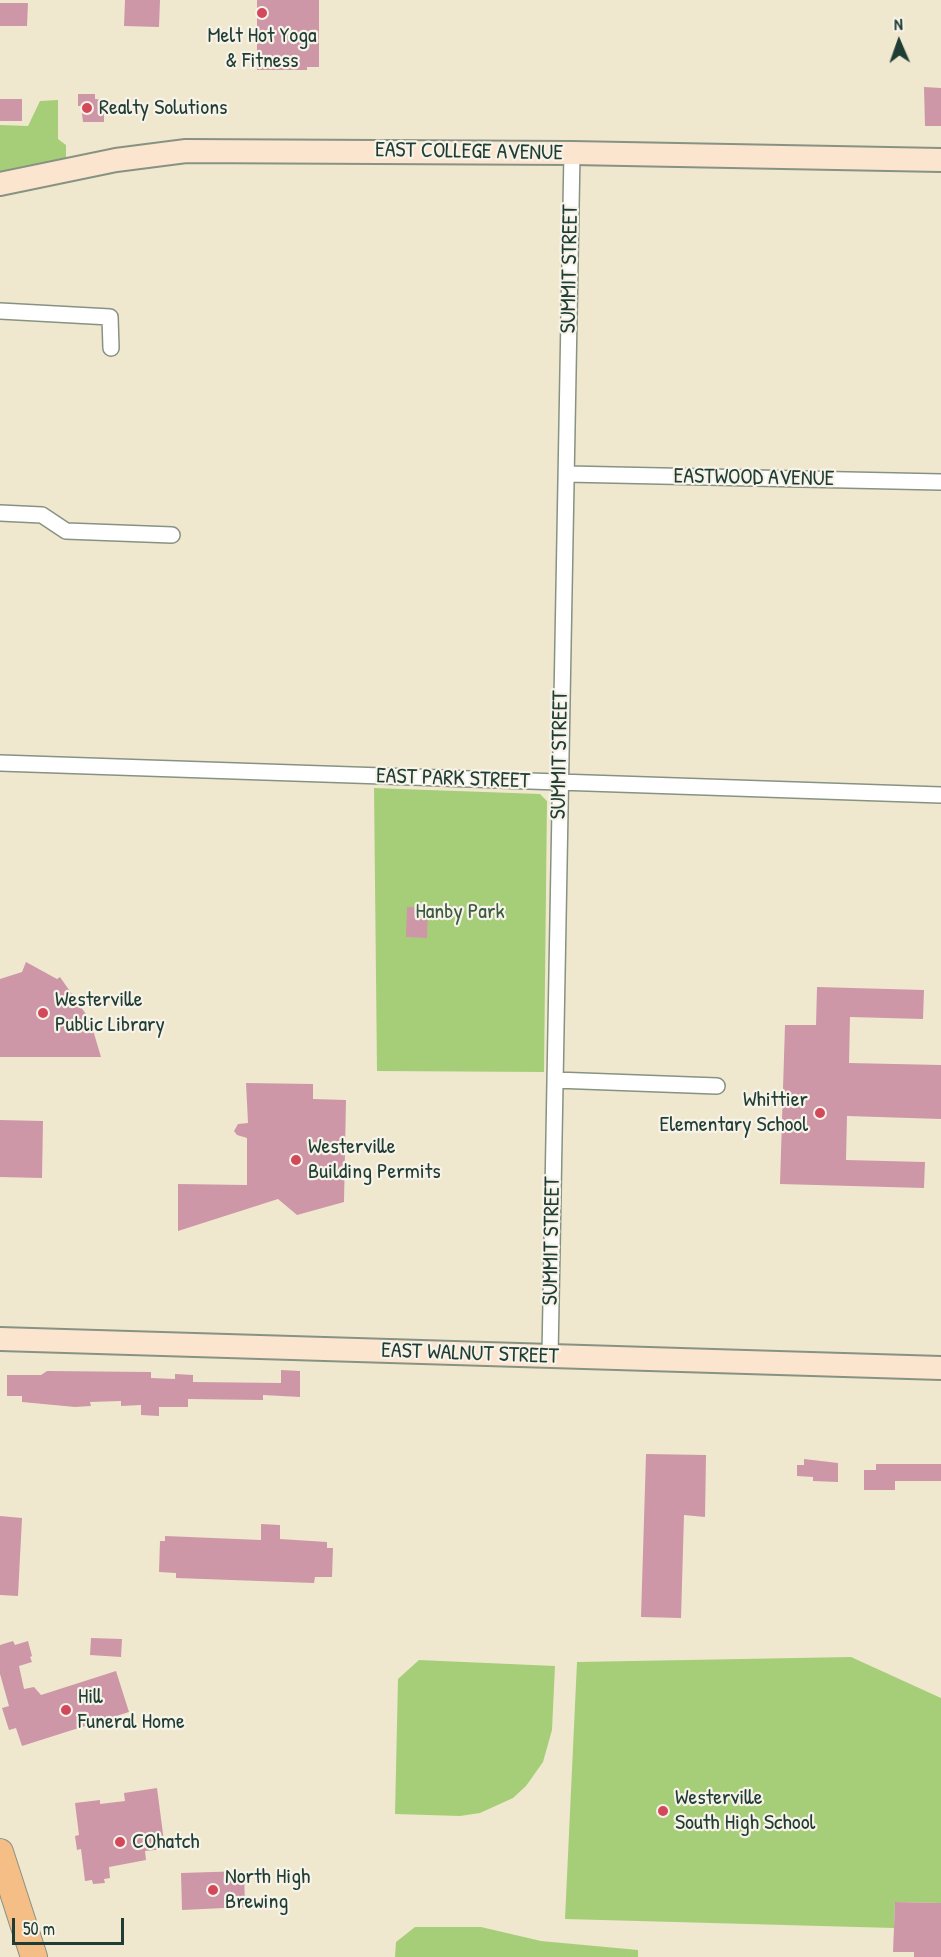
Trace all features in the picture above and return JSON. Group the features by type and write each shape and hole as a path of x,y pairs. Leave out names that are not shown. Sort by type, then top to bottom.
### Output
{"main road":[{"path":"0,1852 34,1957"}],"street":[{"name":"EAST COLLEGE AVENUE","path":"0,183 116,160 186,151 572,153 941,160"},
{"name":"SUMMIT STREET","path":"550,1356 572,153"},
{"path":"0,311 110,317 111,348"},
{"name":"EASTWOOD AVENUE","path":"567,474 941,483"},
{"path":"0,513 42,515 66,531 172,535"},
{"name":"EAST PARK STREET","path":"0,763 941,795"},
{"path":"555,1080 717,1086"},
{"name":"EAST WALNUT STREET","path":"0,1339 941,1368"}],"green space":[{"path":"58,100 58,139 66,145 66,160 0,172 0,125 28,126 40,101"},
{"name":"Hanby Park","path":"374,788 540,794 547,801 544,1072 377,1071"},
{"path":"851,1657 941,1698 941,1903 895,1902 894,1928 565,1919 577,1662"},
{"path":"419,1660 555,1666 552,1730 543,1762 526,1786 513,1798 480,1813 460,1816 395,1814 398,1679"},
{"path":"415,1927 481,1927 541,1941 638,1950 638,1957 395,1957 396,1942"}],"building":[{"path":"125,0 160,0 159,27 124,26"},
{"path":"257,0 319,0 319,67 307,67 307,70 257,70"},
{"path":"0,3 28,3 27,26 0,26"},
{"path":"924,87 941,88 941,126 925,126"},
{"path":"78,94 95,94 95,99 104,100 104,122 83,122 81,106 78,106"},
{"path":"0,99 22,99 22,121 0,121"},
{"path":"407,907 428,908 427,938 406,937"},
{"name":"Westerville Public Library","path":"26,962 57,979 60,977 90,1020 101,1057 0,1057 0,979 22,972"},
{"name":"Whittier Elementary School","path":"817,987 924,990 923,1019 850,1017 849,1063 941,1065 941,1119 847,1116 846,1160 925,1162 924,1188 780,1184 785,1025 816,1025"},
{"name":"Westerville Building Permits","path":"246,1083 313,1084 313,1099 346,1100 344,1202 297,1215 278,1199 178,1231 178,1184 247,1185 247,1138 237,1135 234,1131 238,1124 248,1123"},
{"path":"0,1120 43,1121 42,1178 0,1177"},
{"path":"281,1370 300,1371 300,1397 263,1395 263,1400 188,1399 188,1407 159,1407 159,1416 141,1415 141,1405 121,1406 121,1401 90,1402 91,1406 75,1407 22,1402 22,1396 7,1396 7,1375 41,1375 47,1371 151,1372 151,1378 175,1379 175,1374 193,1375 193,1382 281,1383"},
{"path":"646,1454 706,1455 705,1517 684,1515 681,1618 641,1617"},
{"path":"804,1459 838,1463 838,1482 813,1481 813,1477 797,1476 797,1465 804,1465"},
{"path":"876,1464 941,1464 941,1481 895,1481 895,1490 864,1490 864,1470 876,1470"},
{"path":"0,1516 22,1518 18,1596 0,1595"},
{"path":"261,1524 280,1525 280,1539 327,1542 327,1548 333,1548 332,1577 315,1577 314,1583 176,1578 176,1573 159,1572 160,1541 165,1541 165,1536 261,1540"},
{"path":"91,1638 122,1639 121,1657 90,1655"},
{"name":"Hill Funeral Home","path":"13,1641 15,1645 28,1641 32,1656 30,1657 32,1662 19,1666 24,1689 34,1687 41,1695 116,1671 129,1712 22,1746 16,1728 9,1730 2,1708 9,1706 0,1674 0,1645"},
{"name":"COhatch","path":"157,1788 165,1849 145,1851 146,1860 109,1867 110,1878 104,1879 105,1883 93,1884 92,1880 85,1881 81,1849 77,1850 75,1836 79,1835 75,1803 100,1800 100,1804 125,1801 124,1793"},
{"name":"North High Brewing","path":"244,1871 245,1907 182,1910 181,1873"},
{"path":"895,1902 941,1903 941,1957 914,1957 914,1952 893,1952"}],"place":[{"name":"Melt Hot Yoga & Fitness","path":"262,13"},
{"name":"Realty Solutions","path":"87,108"},
{"name":"Westerville Public Library","path":"43,1013"},
{"name":"Whittier Elementary School","path":"820,1113"},
{"name":"Westerville Building Permits","path":"296,1160"},
{"name":"Hill Funeral Home","path":"66,1710"},
{"name":"Westerville South High School","path":"663,1811"},
{"name":"COhatch","path":"120,1842"},
{"name":"North High Brewing","path":"213,1890"}]}
